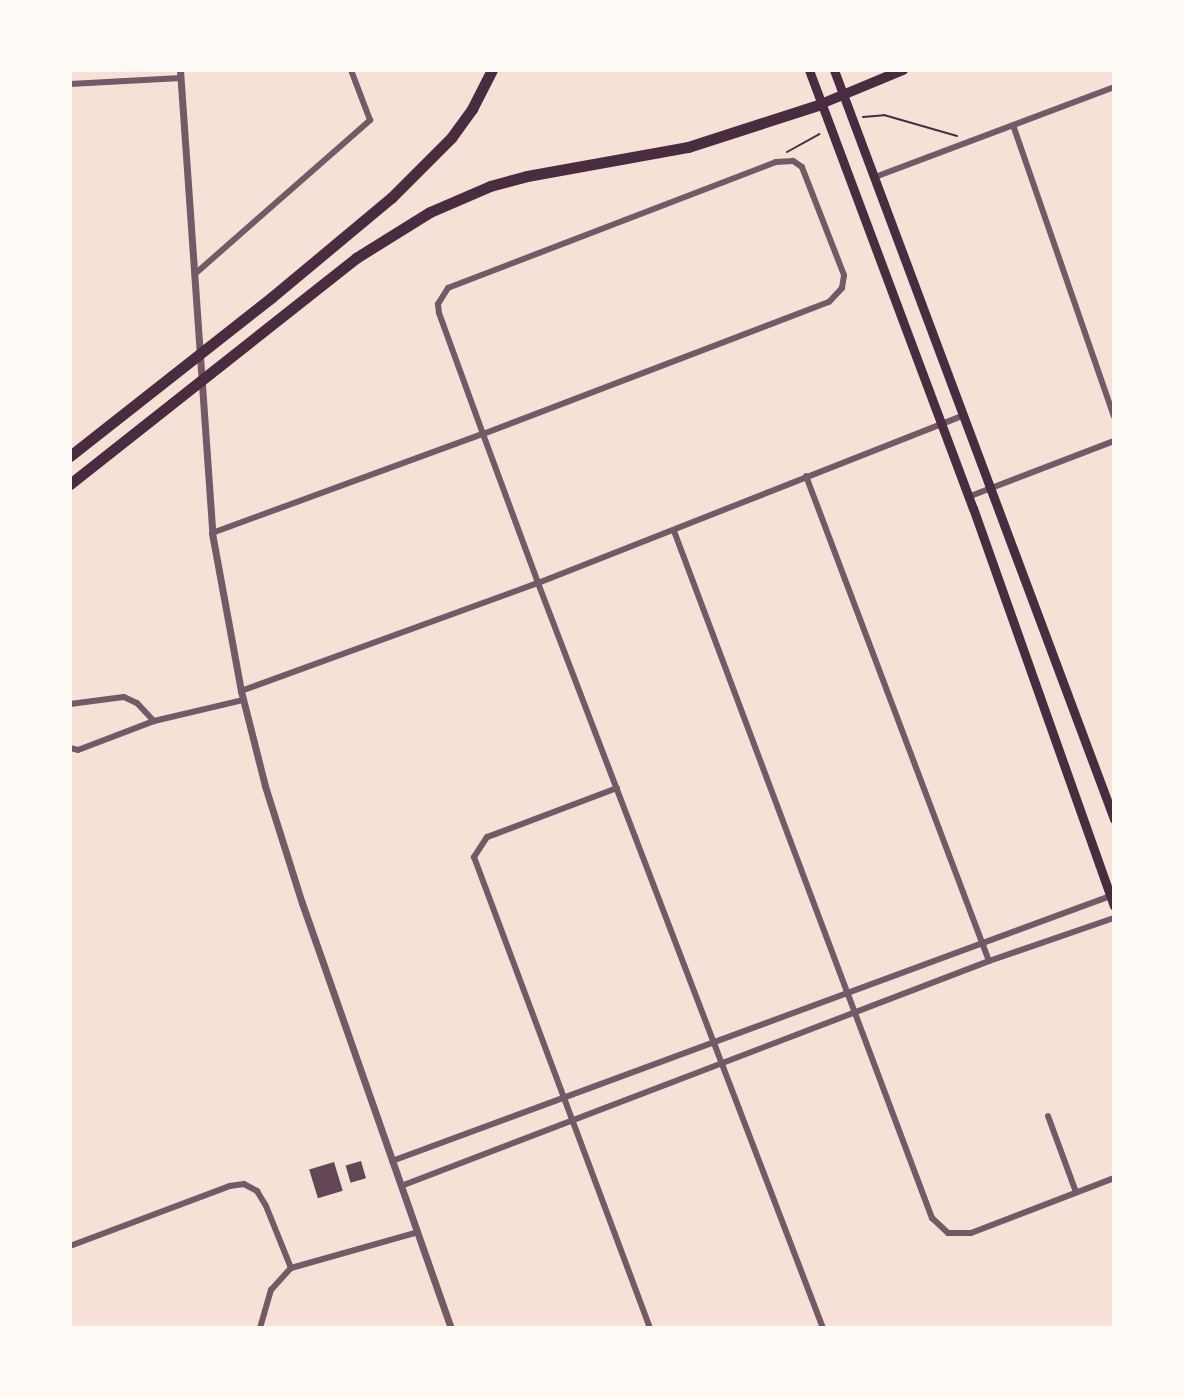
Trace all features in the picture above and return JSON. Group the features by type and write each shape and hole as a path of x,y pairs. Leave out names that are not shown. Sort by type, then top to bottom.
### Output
{"highway":[{"path":"70,456 238,324 409,181 462,122 492,70"},
{"path":"70,484 373,246 450,202 527,176 698,145 821,104 903,70"}],"main road":[{"path":"809,70 1113,899"},
{"path":"834,70 1114,819"}],"street":[{"path":"196,273 370,120 351,70"},
{"path":"70,84 181,74 212,533 242,695 265,786 302,903 451,1328"},
{"path":"875,177 1114,87"},
{"path":"1013,125 1114,416"},
{"path":"212,533 483,434 834,298 842,288 844,275 806,173 797,163 776,162 448,288 440,295 439,313 483,434 538,583 823,1328"},
{"path":"70,748 78,750 154,721 242,695 674,531 964,415"},
{"path":"968,497 1114,441"},
{"path":"806,476 989,961"},
{"path":"674,531 932,1218 948,1233 971,1233 1114,1178"},
{"path":"70,704 124,697 137,703 154,721"},
{"path":"617,788 487,837 474,857 650,1328"},
{"path":"392,1161 563,1100 981,942 1113,899"},
{"path":"401,1186 722,1066 989,961 1114,918"},
{"path":"1048,1116 1076,1192"},
{"path":"70,1246 230,1186 244,1184 257,1191 266,1206 291,1268"},
{"path":"260,1328 271,1290 291,1268 418,1232"}],"path":[{"path":"869,115 891,116 954,135"},
{"path":"787,151 814,135"}],"building":[{"path":"361,1161 366,1178 351,1183 346,1165"},
{"path":"334,1162 343,1191 318,1198 309,1170"}]}
